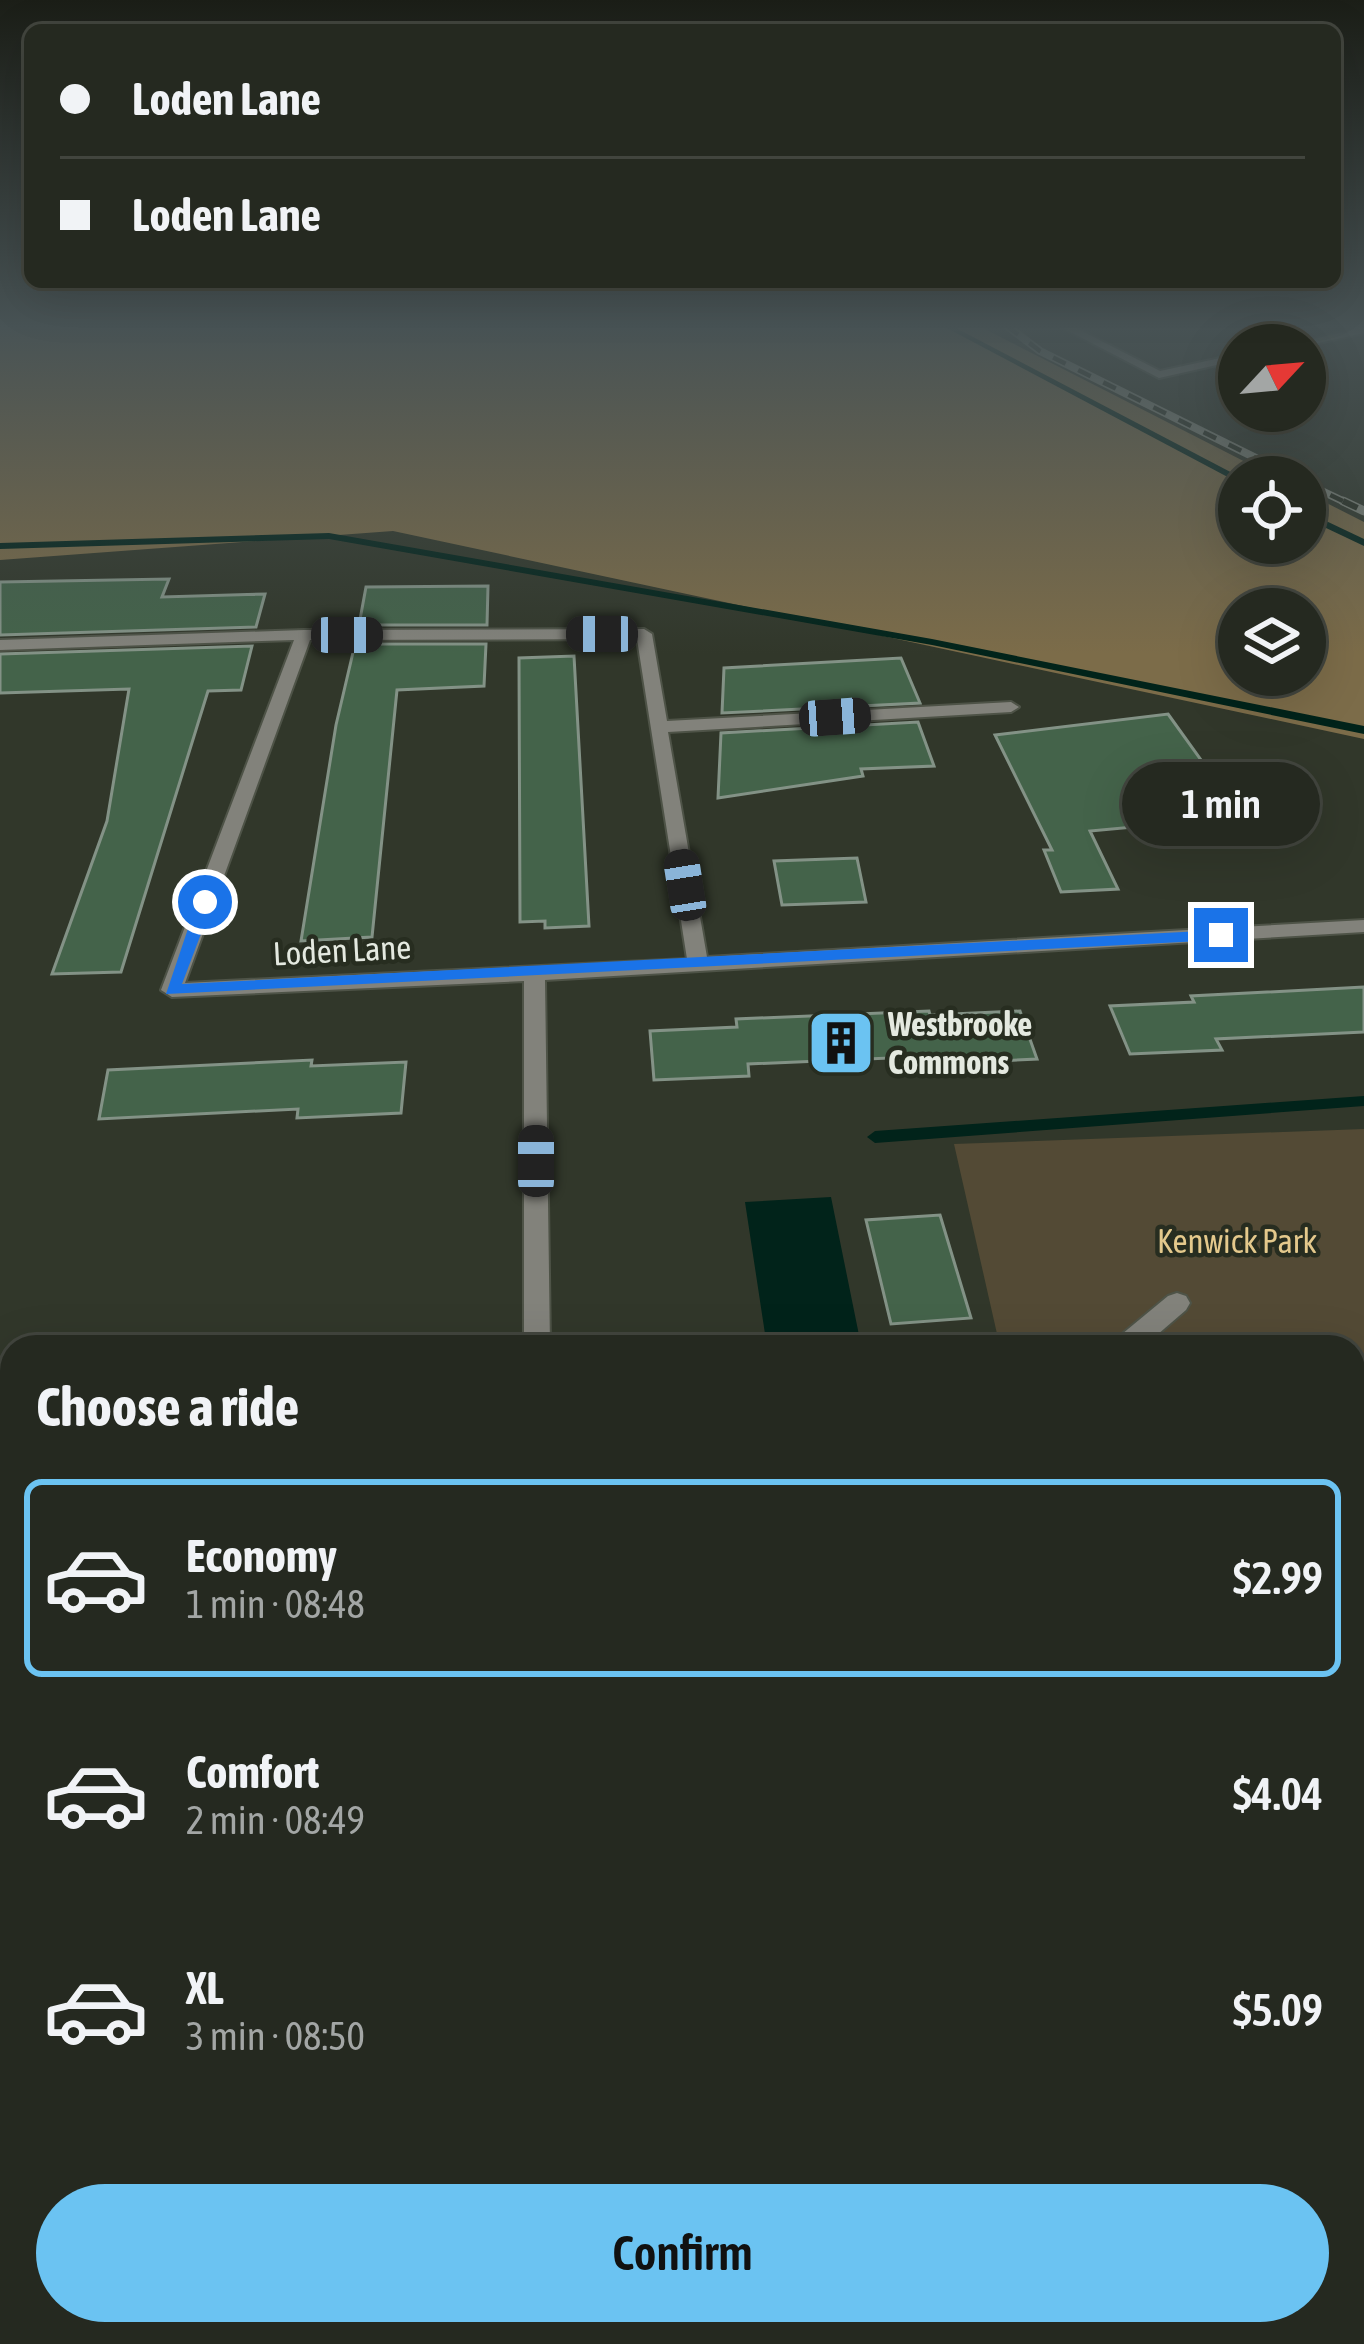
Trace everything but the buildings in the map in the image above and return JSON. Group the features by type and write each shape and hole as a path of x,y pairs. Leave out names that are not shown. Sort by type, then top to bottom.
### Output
{"street":[{"path":"0,645 304,635 644,634 698,965"},
{"name":"Loden Lane","path":"304,635 172,990 1364,926"},
{"path":"659,727 1011,706"},
{"path":"534,974 537,1335"},
{"path":"1139,1335 1177,1303"}],"green space":[{"name":"Kenwick Park","path":"1364,1129 1364,1335 997,1335 954,1144"}],"shaded area":[{"path":"0,435 1193,435 1234,456 1218,456 1218,564 1326,564 1326,503 1364,522 1364,739 393,531 0,560"}],"water":[{"path":"831,1197 859,1335 765,1335 745,1202"}],"waterway":[{"path":"1154,435 1218,469"},
{"path":"1326,524 1364,543"},
{"path":"0,546 329,536 932,642 1364,730"},
{"path":"875,1137 1364,1101"}],"railway":[{"path":"1210,435 1252,456"},
{"path":"1326,493 1349,504"},
{"path":"1343,501 1364,511"}],"place":[{"name":"Westbrooke Commons","path":"841,1043"}],"route":[{"path":"205,902 172,990 1221,935"}]}
